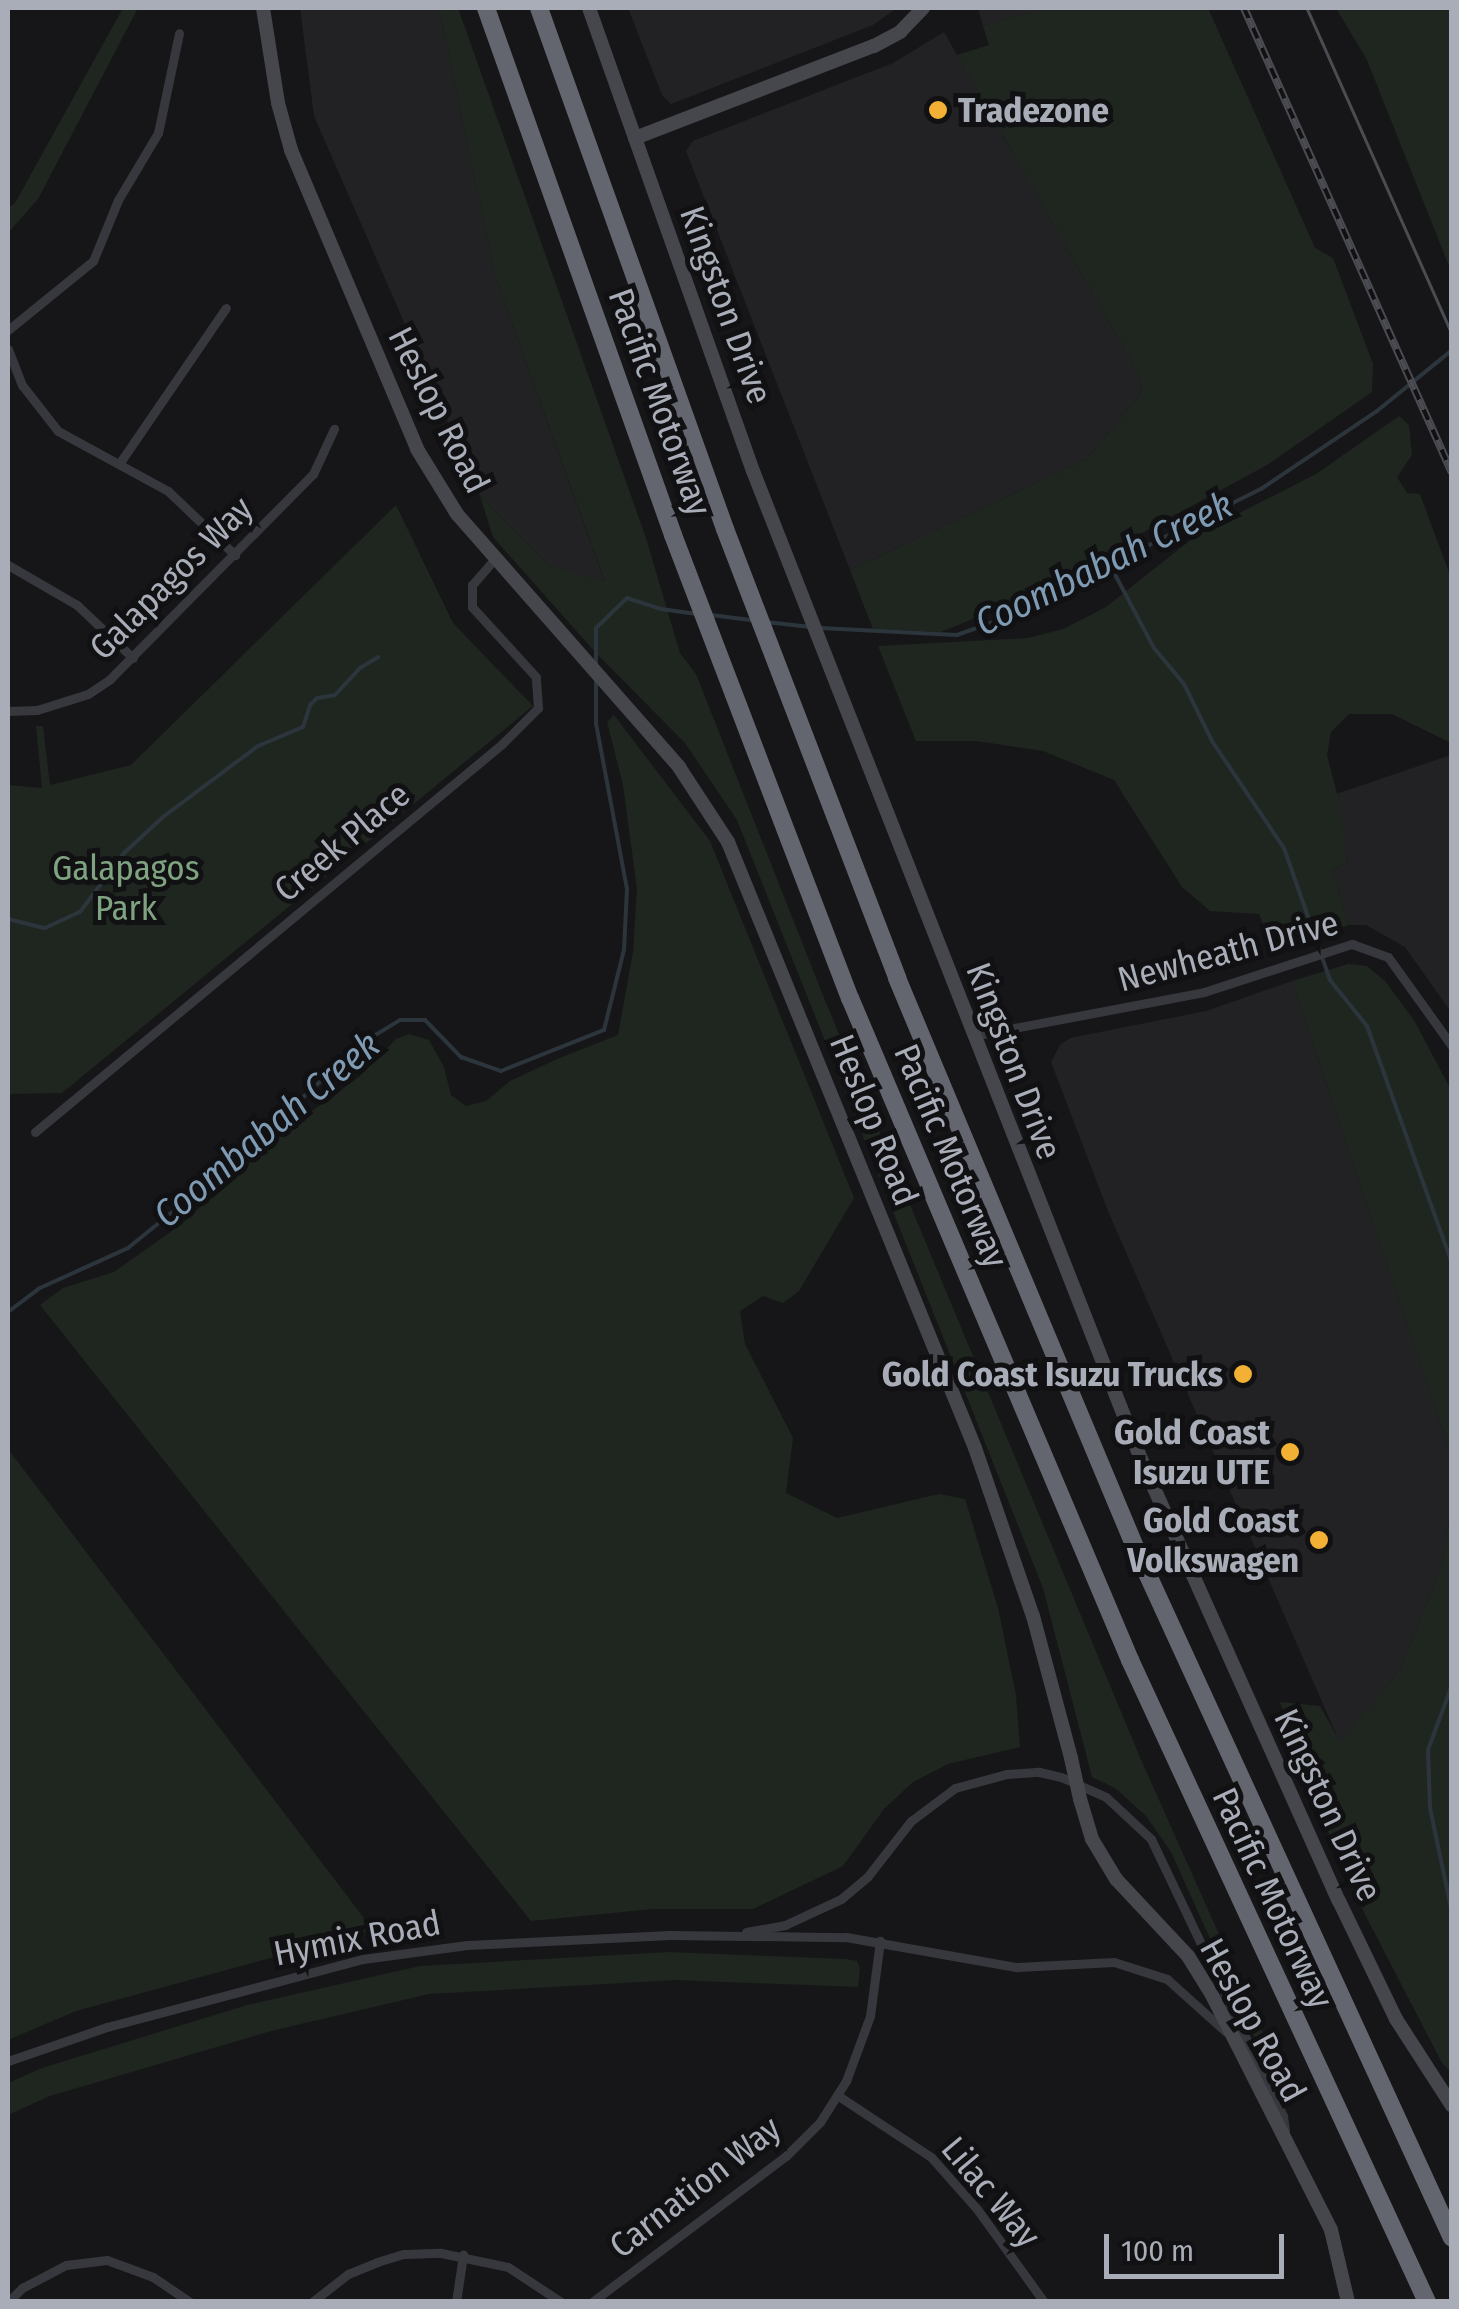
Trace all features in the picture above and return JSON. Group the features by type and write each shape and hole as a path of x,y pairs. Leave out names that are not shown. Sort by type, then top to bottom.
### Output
{"highway":[{"name":"Pacific Motorway","path":"486,8 673,534 850,998 1090,1568 1210,1840 1427,2302"},
{"name":"Pacific Motorway","path":"539,8 783,684 905,996 1128,1530 1452,2238"},
{"path":"1414,2279 1418,2302"}],"street":[{"name":"Heslop Road","path":"263,8 278,103 291,150 417,449 457,514 696,788 728,842 936,1352 1021,1578 1080,1798 1103,1860 1135,1902 1188,1956 1331,2230 1348,2302"},
{"name":"Kingston Drive","path":"590,8 780,538 972,1036 1188,1573 1396,2019 1452,2106"},
{"path":"635,138 874,46 900,32 923,8"},
{"path":"8,330 93,260 118,200 158,133 179,33"},
{"path":"119,464 226,308"},
{"path":"8,349 22,385 58,431 168,491 235,554"},
{"name":"Galapagos Way","path":"8,712 37,710 88,694 132,658 313,474 334,429"},
{"name":"Creek Place","path":"35,1132 538,708 536,678 472,607 472,586 495,558"},
{"path":"8,565 77,605 132,658"},
{"name":"Newheath Drive","path":"972,1036 1204,992 1298,959 1337,948 1365,946 1388,957 1452,1046"},
{"name":"Hymix Road","path":"728,1935 785,1925 841,1899 868,1876 911,1820 955,1788 1008,1774 1039,1772 1061,1777 1106,1796 1150,1839 1283,2116 1288,2148"},
{"name":"Hymix Road","path":"8,2061 107,2027 363,1959 468,1945 728,1935 880,1941 1017,1968 1092,1962 1139,1967 1191,1996 1228,2034"},
{"name":"Carnation Way","path":"592,2302 786,2156 820,2122 837,2095 870,2016 880,1941"},
{"name":"Lilac Way","path":"837,2095 931,2157 977,2209 1044,2302"},
{"path":"312,2302 348,2274 404,2254 463,2255 508,2267 561,2302"},
{"path":"456,2302 463,2255"},
{"path":"8,2302 22,2288 66,2265 108,2260 153,2277 190,2302"}],"shaded area":[{"path":"300,8 439,8 495,275 605,583 550,566 480,496 314,116"},
{"path":"628,8 897,8 873,25 671,104 662,95"},
{"path":"978,8 1047,8 983,26"},
{"path":"944,32 1140,376 1142,392 1087,459 850,570 686,151 693,141 893,63"},
{"path":"1451,755 1451,1012 1405,947 1366,925 1349,925 1332,870 1347,863 1336,794"},
{"path":"1292,981 1451,1454 1451,1512 1442,1565 1400,1670 1340,1743 1108,1211 1051,1062 1060,1045 1070,1038 1206,1011"}],"green space":[{"path":"123,8 138,8 38,199 8,233 8,208 15,203"},
{"path":"439,8 458,8 646,538 680,653 696,674 824,998 1139,1755 1280,2071 1272,2076 1171,1852 1146,1816 1115,1788 1092,1777 1043,1588 737,820 685,743 596,653 493,537 480,496 550,566 605,582 495,275"},
{"path":"1047,8 1208,8 1315,248 1333,258 1373,364 1372,392 1267,465 1017,601 941,632 873,629 850,570 1087,459 1142,392 1140,376 957,55 989,45 983,26"},
{"path":"1336,8 1451,8 1451,271 1367,60"},
{"path":"1399,416 1409,425 1412,455 1397,477 1407,493 1420,494 1451,578 1451,743 1392,714 1349,714 1331,732 1327,755 1340,805 1347,863 1332,870 1349,925 1273,948 1259,914 1210,911 1182,887 1114,780 1043,751 976,741 916,741 878,646 1028,638 1063,629 1106,607 1198,534 1316,474"},
{"name":"Galapagos Park","path":"396,505 453,623 533,706 62,1093 8,1094 8,785 42,788 36,726 43,726 50,785 131,765"},
{"path":"614,715 710,841 854,1198 799,1291 783,1303 763,1296 740,1311 745,1344 793,1438 786,1493 837,1518 939,1494 965,1499 998,1608 1016,1695 1020,1747 948,1764 913,1782 884,1809 843,1866 753,1909 653,1909 531,1921 40,1305 63,1288 114,1272 183,1223 276,1137 359,1077 396,1039 409,1034 429,1040 444,1067 451,1095 466,1106 486,1101 510,1081 557,1059 618,1035 633,952 637,889 623,785 607,722"},
{"path":"1348,964 1367,966 1385,981 1414,1020 1451,1090 1451,1454 1292,981"},
{"path":"8,1449 373,1930 76,2011 8,2040"},
{"path":"1451,1512 1451,2072 1442,2063 1356,1897 1314,1799 1280,1702 1320,1706 1340,1742 1400,1670 1442,1565"},
{"path":"669,1952 857,1961 858,1987 676,1980 429,1994 271,2031 50,2096 8,2115 8,2083 42,2068 247,2005 420,1966"}],"waterway":[{"name":"Coombabah Creek","path":"820,628 957,635 1002,619 1261,489 1377,411 1452,350"},
{"path":"1110,565 1154,648 1184,684 1212,741 1284,848 1330,980 1367,1026 1452,1264"},
{"name":"Coombabah Creek","path":"596,664 596,628 627,598 661,609 697,614"},
{"name":"Coombabah Creek","path":"711,615 751,620"},
{"name":"Coombabah Creek","path":"766,622 811,627"},
{"path":"8,919 45,928 80,912 124,853 163,817 258,746 303,727 310,705 317,698 335,695 360,668 378,657"},
{"name":"Coombabah Creek","path":"8,1312 40,1288 128,1248 214,1178 364,1042 400,1020 425,1020 461,1057 501,1071 604,1030 624,950 627,889 596,724 596,678"},
{"path":"1452,1685 1428,1750 1430,1808 1452,1912"}],"tram line":[{"path":"1307,8 1452,333"}],"railway":[{"path":"1244,8 1452,473"}],"place":[{"name":"Tradezone","path":"938,110"},
{"name":"Gold Coast Isuzu Trucks","path":"1243,1374"},
{"name":"Gold Coast Isuzu UTE","path":"1290,1452"},
{"name":"Gold Coast Volkswagen","path":"1319,1540"}]}
